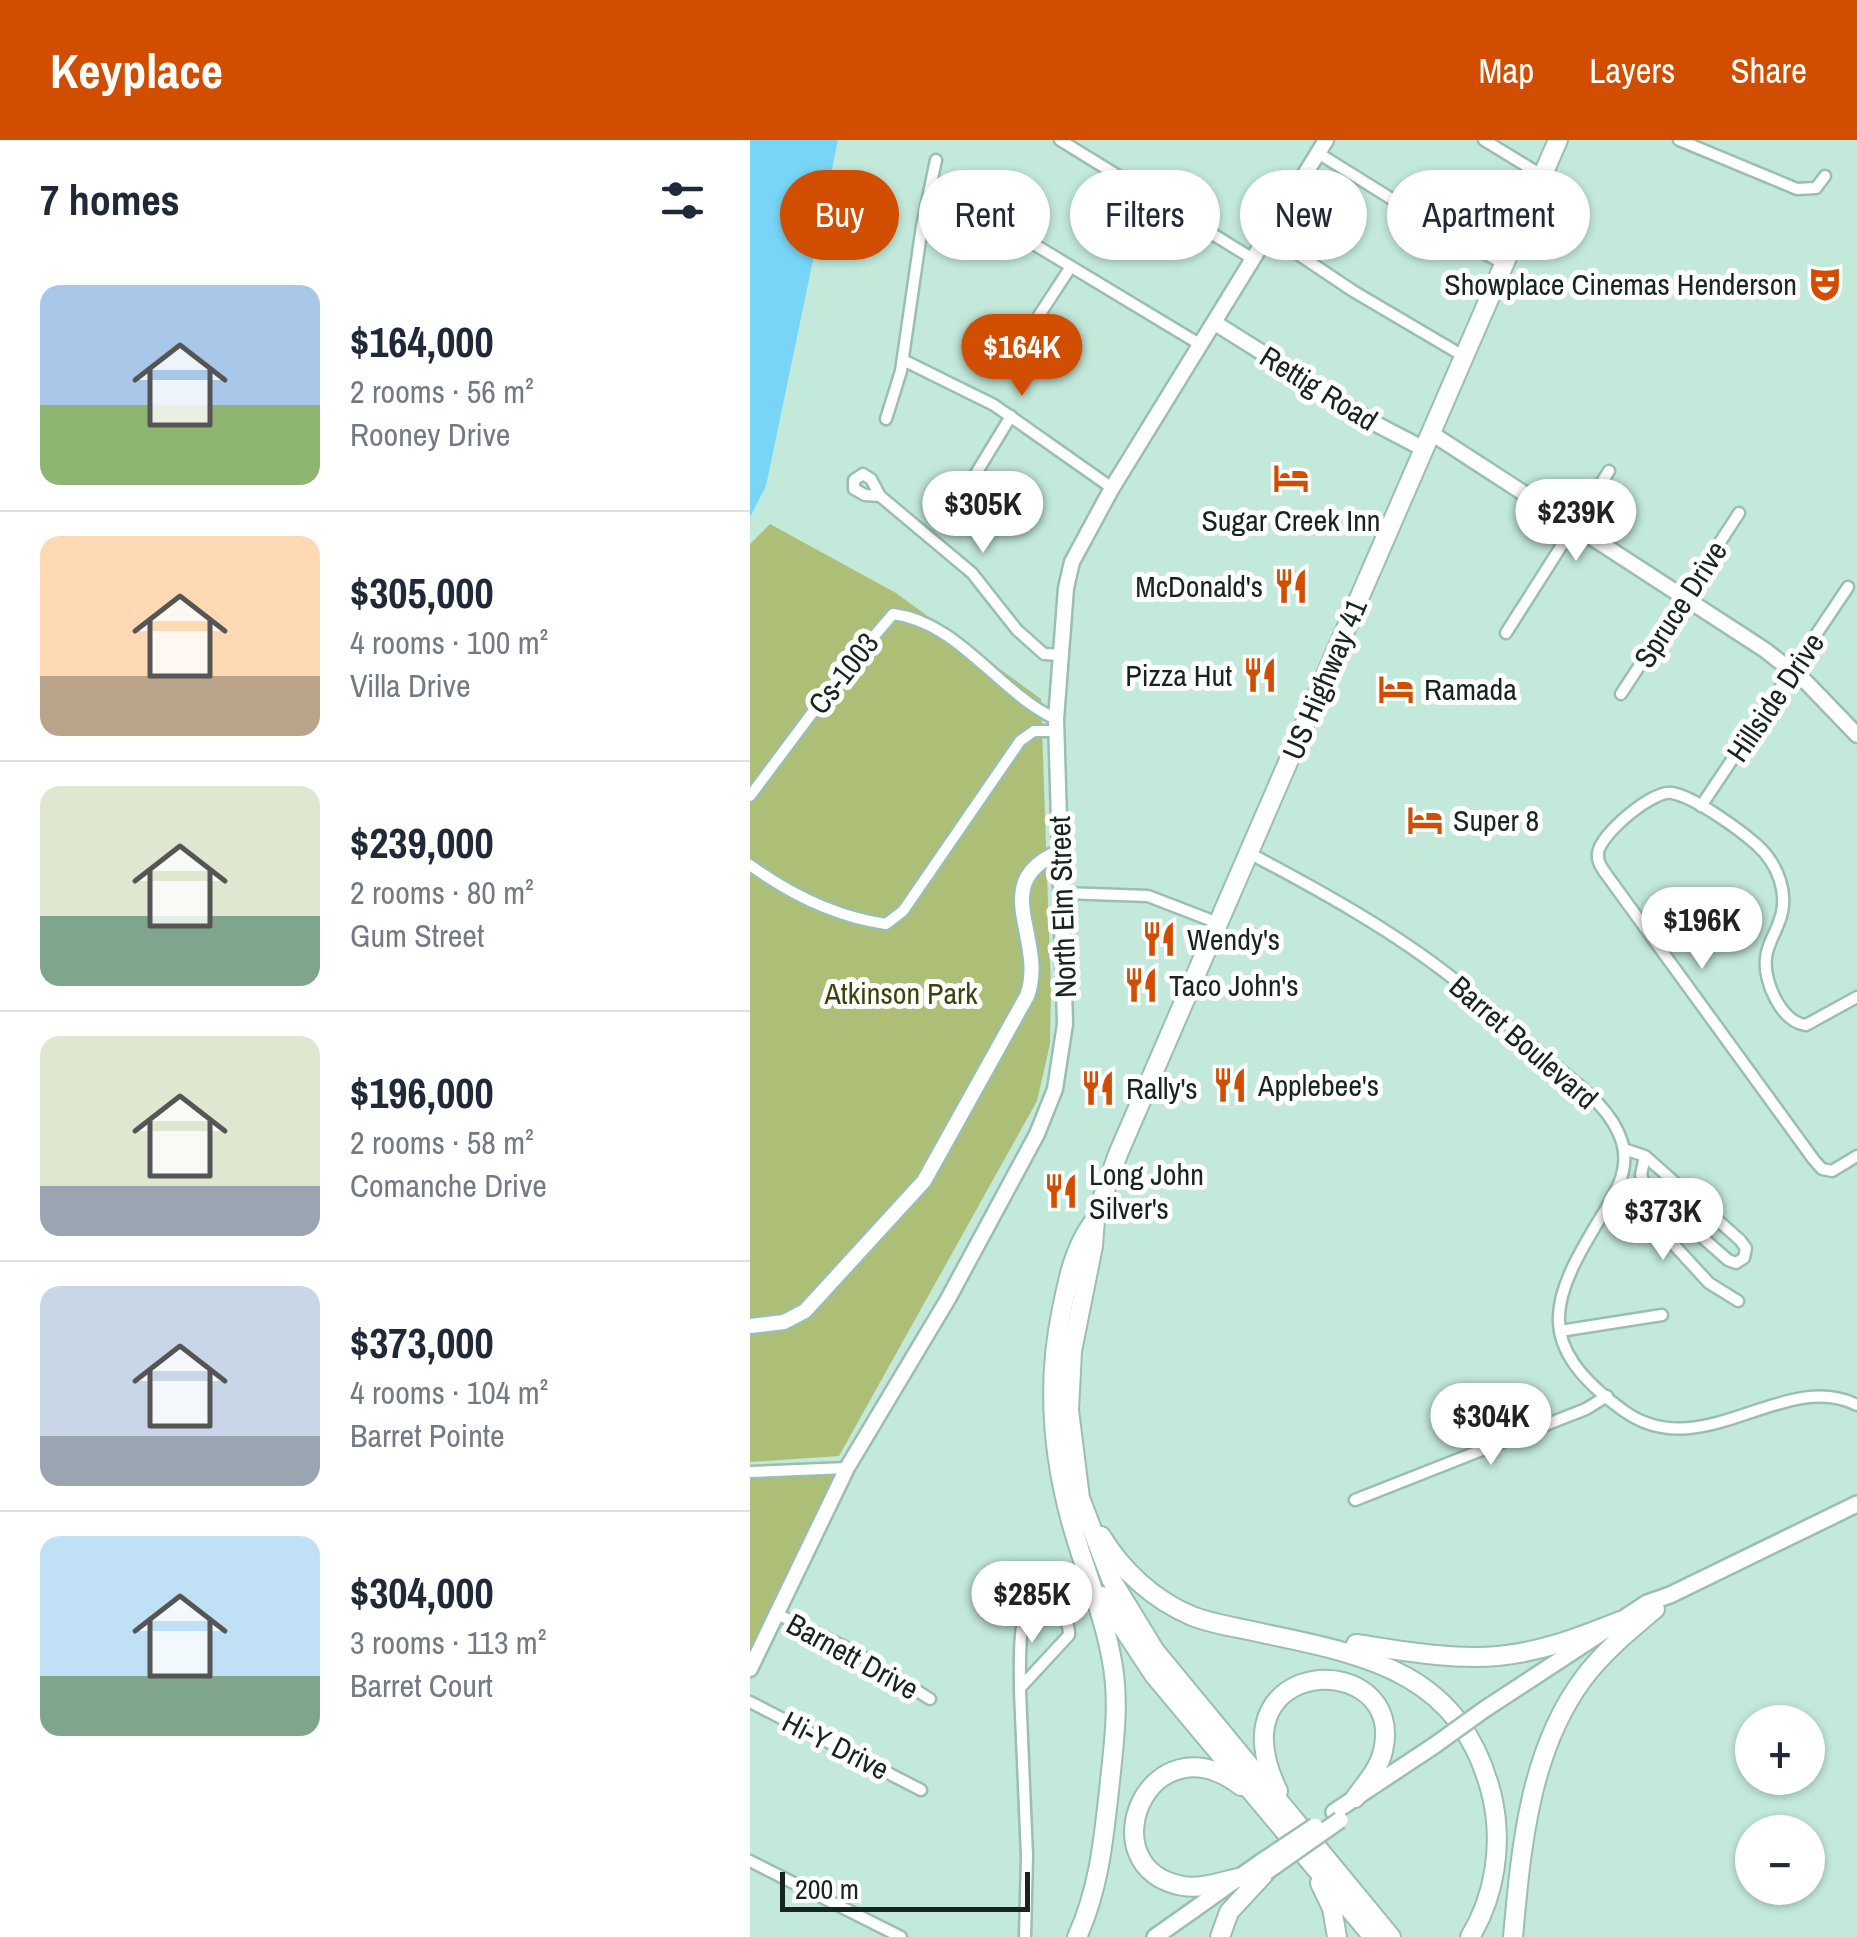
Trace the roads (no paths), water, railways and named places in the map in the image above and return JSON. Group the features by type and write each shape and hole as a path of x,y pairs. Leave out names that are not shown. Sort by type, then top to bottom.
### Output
{"highway":[{"name":"US Highway 41","path":"1546,170 1558,140"},
{"name":"US Highway 41","path":"1095,1219 1118,1154 1507,260"},
{"path":"1095,1219 1070,1375 1069,1410 1080,1498 1105,1566 1138,1628 1181,1685 1391,1937"},
{"path":"1077,1937 1098,1872 1116,1718 1114,1669 1066,1501 1055,1448 1054,1356 1072,1266 1095,1219"},
{"path":"1080,1498 1120,1564 1152,1592 1189,1615 1347,1650 1380,1662 1411,1678 1452,1715 1481,1764 1494,1805 1497,1836 1490,1890 1470,1937"},
{"path":"1087,1570 1139,1655 1373,1937"},
{"path":"1512,1937 1533,1792 1554,1726 1591,1669 1655,1609"},
{"path":"1253,1631 1479,1657 1534,1650 1620,1621"},
{"path":"1293,1818 1268,1766 1266,1730 1279,1698 1301,1682 1342,1681 1366,1695 1378,1713 1384,1732 1382,1754 1355,1798"},
{"path":"1238,1878 1193,1887 1180,1886 1157,1875 1135,1843 1138,1804 1159,1778 1178,1770 1198,1768 1231,1779 1264,1806"},
{"path":"1306,1856 1332,1908 1338,1937"},
{"path":"1220,1937 1229,1912 1264,1867"}],"main road":[{"path":"1172,1937 1264,1867 1647,1603 1857,1504"},
{"path":"1487,1713 1655,1609 1670,1595"},
{"path":"1337,1816 1355,1798 1437,1748"},
{"path":"1155,1937 1238,1878 1264,1867"}],"street":[{"path":"1060,140 1240,250"},
{"path":"1080,152 1088,140"},
{"path":"1484,140 1533,170"},
{"path":"1680,140 1796,190 1816,188 1825,176"},
{"path":"1322,146 1456,238 1505,264"},
{"name":"North Elm Street","path":"1307,170 1322,146"},
{"path":"886,420 902,360 936,160"},
{"path":"1050,255 1201,346"},
{"name":"North Elm Street","path":"750,1669 847,1468 948,1298 1050,1104 1064,1042 1057,725 1068,575 1077,549 1112,488 1252,260"},
{"path":"1307,260 1464,356"},
{"path":"1036,328 1036,320 1070,268"},
{"name":"Rettig Road","path":"1215,323 1378,425 1428,441 1686,596 1792,670 1857,734"},
{"path":"902,360 965,388 1011,416 1112,488"},
{"path":"972,480 1011,416"},
{"path":"1506,633 1609,471"},
{"path":"880,496 972,573 1016,630 1044,654 1061,655"},
{"name":"Spruce Drive","path":"1620,694 1739,513"},
{"name":"Hillside Drive","path":"1700,806 1848,587"},
{"name":"Cs-1003","path":"750,796 840,677 894,614 932,627 1057,725"},
{"path":"750,865 792,893 866,921 886,924 902,911 1020,740 1034,731 1057,725"},
{"path":"1857,997 1812,1023 1802,1025 1790,1020 1766,971 1768,946 1783,906 1776,871 1760,848 1700,806 1671,792 1651,798 1604,839 1598,850 1599,862 1814,1160 1822,1169 1832,1171 1857,1156"},
{"path":"750,1326 784,1322 805,1311 902,1208 933,1167 1031,987 1033,957 1020,895 1024,881 1038,862 1060,852"},
{"name":"Barret Boulevard","path":"1248,853 1305,882 1456,980 1592,1098 1616,1127 1624,1149"},
{"path":"1063,893 1148,896 1218,922"},
{"path":"1645,1156 1641,1175 1646,1188 1728,1260 1744,1258 1746,1248 1740,1240 1645,1156 1624,1149 1620,1186 1562,1289 1560,1331 1577,1366 1606,1396 1634,1417 1671,1428 1704,1426 1812,1397 1832,1396 1856,1403"},
{"path":"1620,1186 1709,1284 1738,1300"},
{"path":"1560,1331 1662,1315"},
{"path":"1355,1500 1586,1410 1606,1396"},
{"path":"750,1472 847,1468"},
{"path":"1020,1688 1063,1644 1069,1624 1059,1608 1049,1605 1032,1608 1025,1614 1020,1688 1027,1856 1025,1937"},
{"name":"Barnett Drive","path":"776,1614 855,1652 930,1698"},
{"name":"Hi-Y Drive","path":"750,1702 921,1790"},
{"path":"750,1861 902,1937"}],"water":[{"path":"750,140 838,140 832,170 780,170 780,260 813,260 766,486 750,517"}],"place":[{"name":"Showplace Cinemas Henderson","path":"1825,284"},
{"name":"Sugar Creek Inn","path":"1291,478"},
{"name":"McDonald's","path":"1291,586"},
{"name":"Pizza Hut","path":"1260,675"},
{"name":"Ramada","path":"1396,689"},
{"name":"Super 8","path":"1425,820"},
{"name":"Wendy's","path":"1159,939"},
{"name":"Taco John's","path":"1141,985"},
{"name":"Applebee's","path":"1230,1085"},
{"name":"Rally's","path":"1098,1088"},
{"name":"Long John Silver's","path":"1061,1191"}],"park label":[{"name":"Atkinson Park","path":"901,993"}]}
